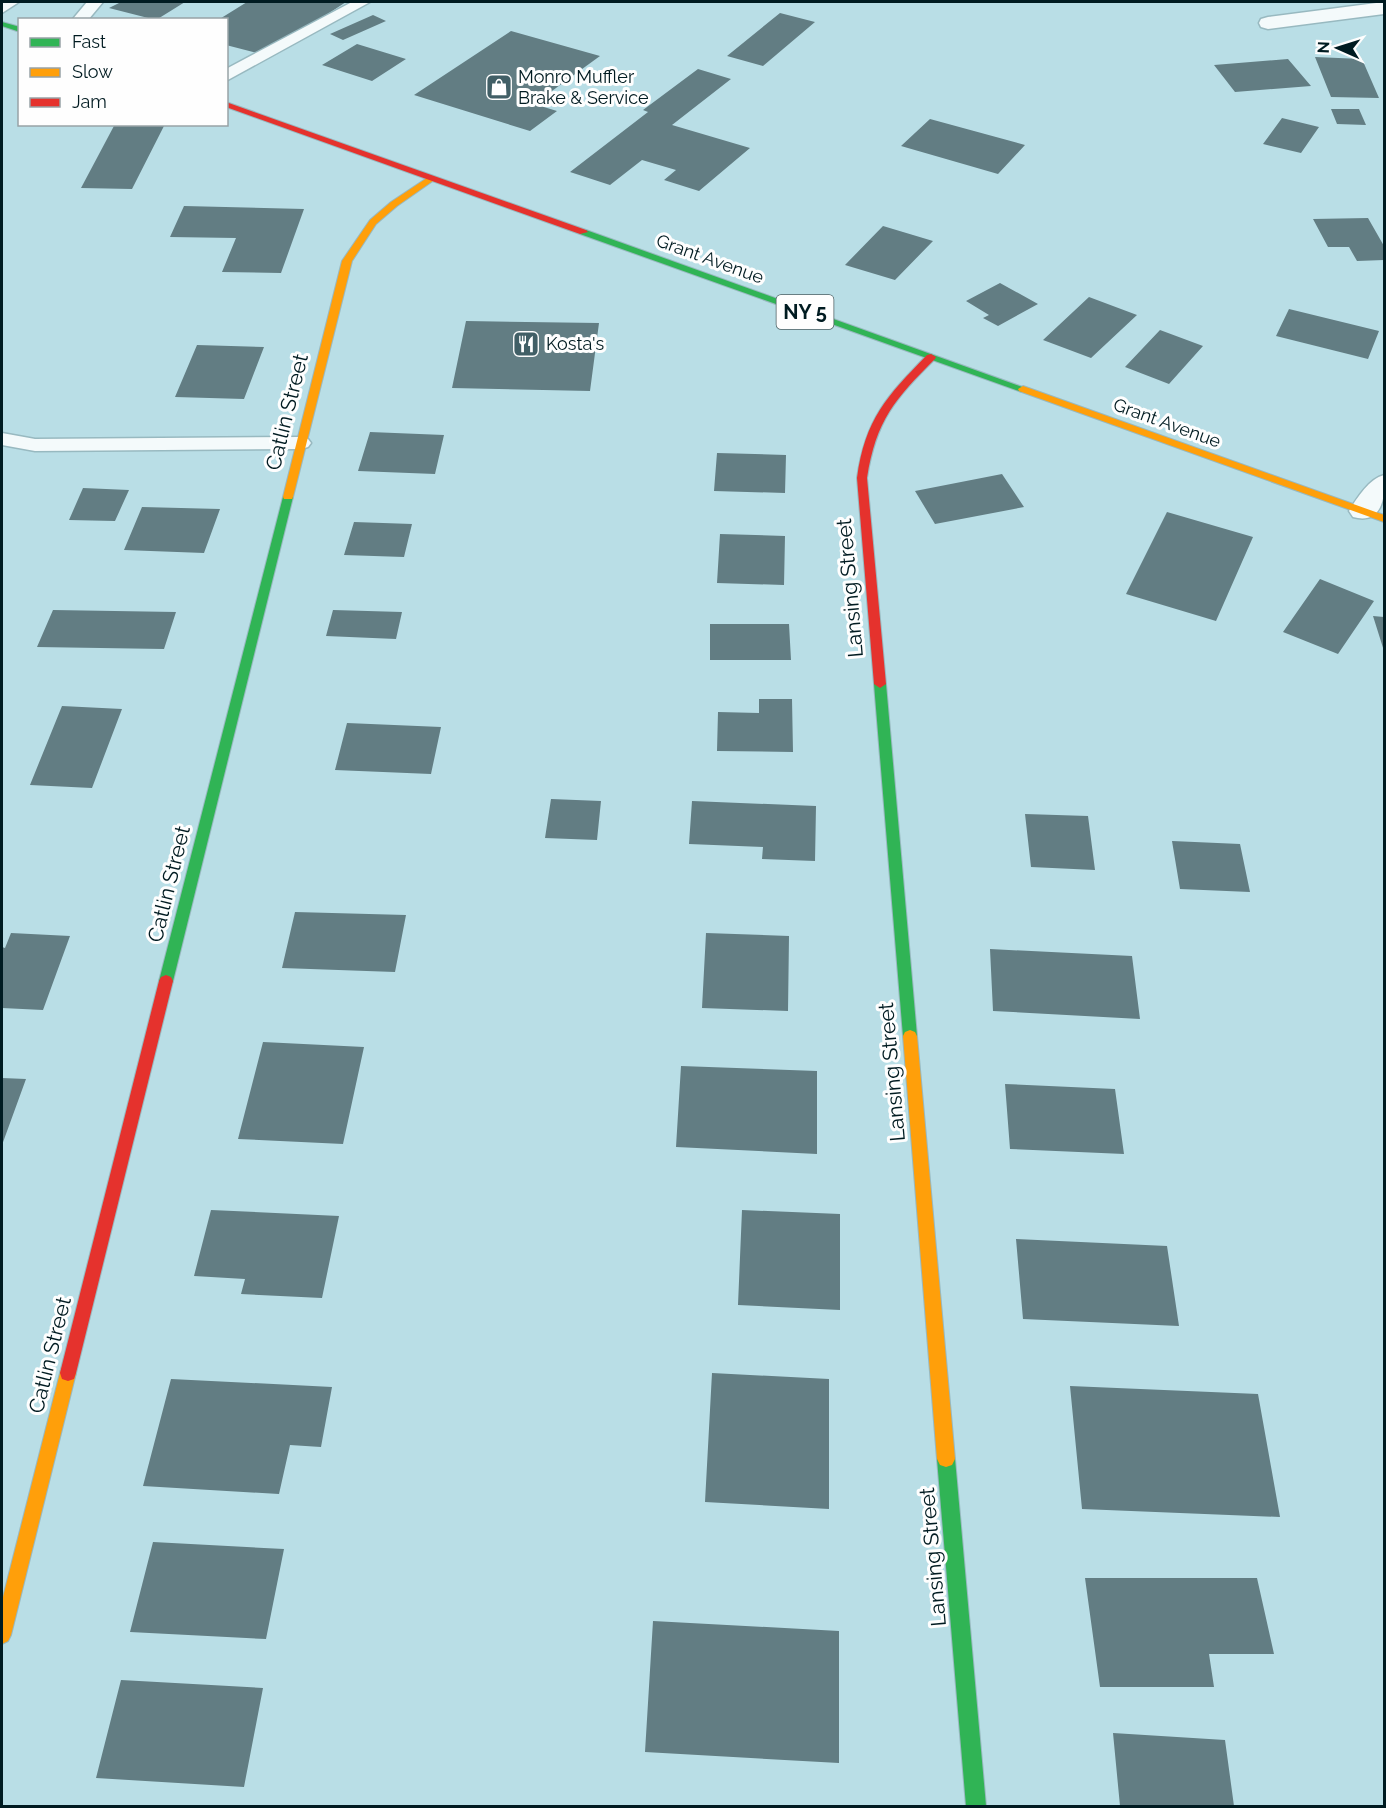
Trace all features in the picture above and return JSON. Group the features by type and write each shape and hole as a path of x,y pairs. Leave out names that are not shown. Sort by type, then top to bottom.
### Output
{"main road":[{"path":"2,24 18,29"},
{"name":"Grant Avenue","path":"228,105 1373,515"},
{"name":"Catlin Street","path":"2,1635 347,261 356,241 373,219 433,178"},
{"name":"Lansing Street","path":"931,357 889,401 874,424 867,444 862,478 975,1806"}],"street":[{"path":"1268,23 1354,6 1384,8"},
{"path":"1373,515 1384,483"}],"lane":[{"path":"2,8 11,2"},
{"path":"81,18 96,2"},
{"path":"228,75 362,2"},
{"path":"2,439 36,445 301,443"}],"building":[{"path":"121,2 185,2 159,18 148,18 109,8"},
{"path":"247,2 346,2 265,55 228,46 228,18 221,18"},
{"path":"780,13 815,22 763,66 727,56"},
{"path":"373,15 386,21 343,40 330,34"},
{"path":"511,31 600,56 534,104 557,111 530,131 414,95"},
{"path":"357,44 406,59 372,81 322,65"},
{"path":"1315,57 1362,59 1379,98 1331,97"},
{"path":"1288,59 1311,86 1235,92 1214,65"},
{"path":"698,69 731,79 672,125 750,148 699,191 664,180 676,170 642,160 610,185 570,172 648,112 643,110"},
{"path":"1331,109 1359,109 1366,125 1337,124"},
{"path":"1282,118 1319,127 1301,153 1263,144"},
{"path":"930,119 1025,145 998,174 901,146"},
{"path":"114,126 164,126 132,189 81,188"},
{"path":"184,206 304,209 281,273 222,272 236,238 170,237"},
{"path":"1368,218 1384,246 1384,260 1357,261 1349,247 1328,247 1313,219"},
{"path":"883,226 933,241 895,280 845,265"},
{"path":"1000,283 1038,304 998,326 983,318 989,315 966,301"},
{"path":"1089,297 1137,315 1091,358 1043,340"},
{"path":"1289,309 1379,331 1368,359 1276,336"},
{"path":"466,321 599,323 590,391 452,388"},
{"path":"1160,330 1203,346 1169,384 1125,367"},
{"path":"197,345 264,347 244,399 175,397"},
{"path":"370,432 444,435 435,474 358,471"},
{"path":"717,453 786,455 785,493 714,491"},
{"path":"1002,474 1024,507 935,524 915,491"},
{"path":"83,488 129,490 115,521 69,520"},
{"path":"142,507 220,509 204,553 124,550"},
{"path":"1167,512 1253,537 1216,621 1126,594"},
{"path":"354,522 412,524 404,557 344,555"},
{"path":"720,534 785,536 784,585 717,583"},
{"path":"1320,579 1374,601 1338,654 1283,632"},
{"path":"53,610 176,612 164,649 37,647"},
{"path":"333,610 402,612 396,639 326,636"},
{"path":"1373,616 1384,617 1384,651"},
{"path":"710,624 789,624 791,660 710,660"},
{"path":"759,699 792,699 793,752 717,751 718,712 759,713"},
{"path":"62,706 122,709 92,788 30,785"},
{"path":"347,723 441,727 431,774 335,770"},
{"path":"551,799 601,801 597,840 545,838"},
{"path":"692,801 816,806 815,861 762,859 763,847 689,844"},
{"path":"1025,814 1088,816 1095,870 1031,867"},
{"path":"1172,841 1240,844 1250,892 1180,889"},
{"path":"295,912 406,915 395,972 282,968"},
{"path":"11,933 70,936 43,1010 2,1008 2,947 5,948"},
{"path":"706,933 789,936 788,1011 702,1008"},
{"path":"990,949 1132,956 1140,1019 993,1011"},
{"path":"263,1042 364,1047 343,1144 238,1139"},
{"path":"681,1066 817,1071 817,1154 676,1147"},
{"path":"2,1078 26,1079 2,1145"},
{"path":"1005,1084 1115,1089 1124,1154 1010,1149"},
{"path":"211,1210 339,1216 322,1298 241,1294 245,1279 194,1276"},
{"path":"742,1210 840,1214 840,1310 738,1305"},
{"path":"1016,1239 1167,1246 1179,1326 1023,1319"},
{"path":"712,1373 829,1379 829,1509 705,1502"},
{"path":"171,1379 332,1387 321,1447 290,1445 279,1494 143,1486"},
{"path":"1070,1386 1258,1394 1280,1517 1082,1509"},
{"path":"153,1542 284,1549 266,1639 130,1632"},
{"path":"1085,1578 1257,1578 1274,1654 1209,1654 1214,1687 1100,1687"},
{"path":"653,1621 839,1631 839,1763 645,1752"},
{"path":"121,1680 263,1688 244,1787 96,1778"},
{"path":"1113,1733 1225,1740 1234,1806 1120,1806"}],"traffic: fast":[{"path":"2,24 18,29"},
{"path":"583,232 1023,389"},
{"path":"166,981 288,497"},
{"path":"880,684 910,1036"},
{"path":"946,1459 976,1806"}],"traffic: slow":[{"path":"288,497 347,261 373,222 394,204 433,178"},
{"path":"1023,389 1384,519"},
{"path":"910,1036 946,1459"},
{"path":"2,1635 68,1373"}],"traffic: jam":[{"path":"228,105 583,232"},
{"path":"880,684 862,478 865,457 876,424 884,410 904,384 931,357"},
{"path":"68,1373 166,981"}],"place":[{"name":"Monro Muffler Brake & Service","path":"499,87"},
{"name":"Kosta's","path":"526,344"}]}
